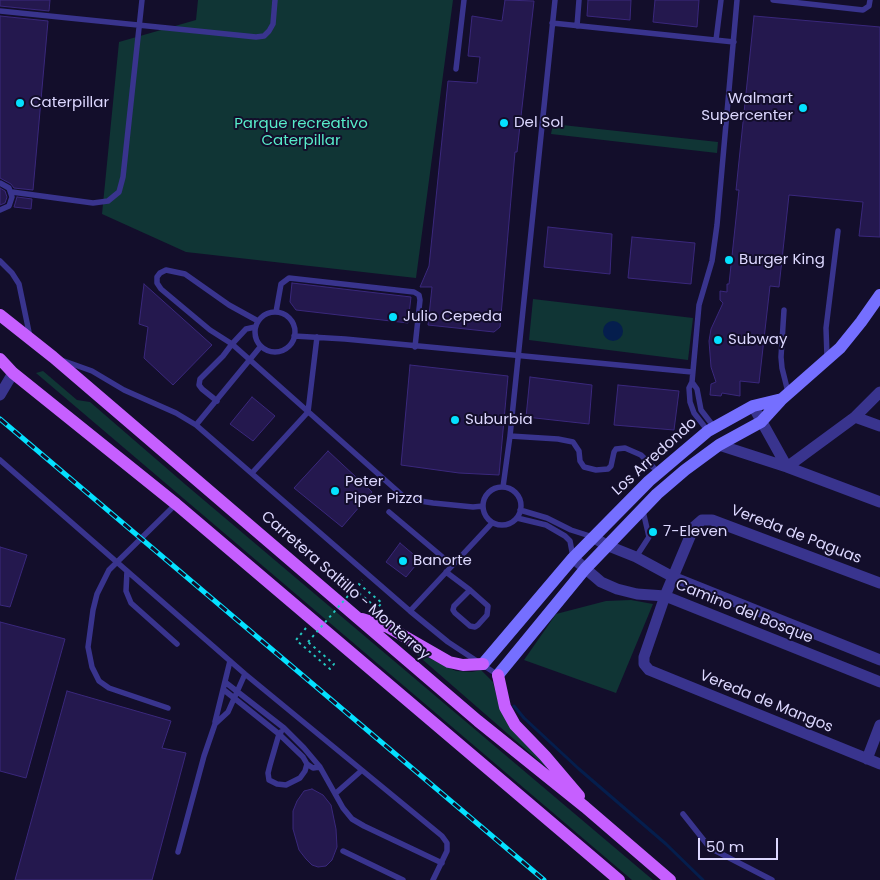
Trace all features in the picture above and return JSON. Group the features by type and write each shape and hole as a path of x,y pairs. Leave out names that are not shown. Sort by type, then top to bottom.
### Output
{"main road":[{"name":"Carretera Saltillo - Monterrey","path":"0,315 53,357 478,721 585,807 670,880"},
{"path":"0,359 13,372 176,504 619,880"},
{"path":"359,619 388,627 449,662 463,665 483,664"},
{"path":"498,675 505,707 515,725 571,786 585,807"}],"street":[{"path":"785,397 828,359 861,322 880,295"},
{"path":"0,395 13,372"},
{"path":"787,467 855,417 880,392"},
{"name":"Los Arredondo","path":"483,664 593,536 659,473 711,429 753,406 785,397"},
{"name":"Los Arredondo","path":"498,675 585,569 642,509 685,470 719,445 761,422 785,397"},
{"path":"753,406 787,467"},
{"path":"855,417 880,426"},
{"path":"719,445 787,467 880,502"},
{"name":"Vereda de Paguas","path":"674,577 694,527 702,520 712,520 880,583"},
{"name":"Camino del Bosque","path":"593,536 606,545 636,557 674,577 880,660"},
{"name":"Camino del Bosque","path":"573,558 601,582 617,589 637,594 665,596 880,682"},
{"path":"665,596 674,577"},
{"name":"Vereda de Mangos","path":"665,596 644,657 644,664 649,670 880,764"},
{"path":"867,759 880,725"}],"lane":[{"path":"0,183 6,185 12,192 93,203 108,201 119,192 124,177 142,0"},
{"path":"0,11 256,37 264,36 270,30 273,24 275,0"},
{"path":"456,69 464,0"},
{"path":"503,487 510,436 555,0"},
{"path":"577,26 579,0"},
{"path":"716,40 721,0"},
{"path":"711,429 701,410 696,388 692,382 692,372 699,305 712,261 716,234 737,0"},
{"path":"772,0 863,10 869,6 870,0"},
{"path":"552,23 734,42"},
{"path":"0,210 9,206 12,192"},
{"path":"828,359 826,328 838,231"},
{"path":"0,261 12,273 19,284 30,339"},
{"path":"256,324 185,274 170,270 160,273 157,277 157,283 161,289 210,330 232,344 403,496 433,503 473,507 483,506"},
{"path":"276,312 281,284 289,278 414,292 419,295 420,300 415,347"},
{"path":"784,310 781,356 785,397"},
{"path":"216,401 199,385 200,379 246,329 256,324 269,313 276,312 282,314 292,323 294,336 292,342 283,350 272,352 261,346 255,334 256,324"},
{"path":"294,336 692,372"},
{"path":"252,473 308,412 318,337"},
{"path":"196,426 261,346"},
{"path":"53,357 92,371 124,390 176,413 196,426 410,611 448,642 498,675"},
{"path":"510,436 558,438 573,442 579,451 580,461 584,467 596,470 608,469 616,449 625,448 641,455 659,473"},
{"path":"0,460 245,674 442,836 447,843 447,851 433,880"},
{"path":"503,487 508,488 517,495 521,505 517,518 505,525 492,523 484,512 483,506 487,494 491,490 503,487"},
{"path":"168,708 109,688 99,681 92,666 88,647 93,610 109,570 176,504"},
{"path":"636,557 649,537 642,509"},
{"path":"520,510 548,518 571,530 593,536"},
{"path":"390,512 452,565"},
{"path":"517,518 546,525 566,536 570,540 573,558"},
{"path":"410,611 492,523"},
{"path":"127,571 126,591 131,603 177,644"},
{"path":"446,572 470,590 488,606 487,615 475,627 470,626 453,610 454,606 470,590"},
{"path":"178,852 204,756 215,724 230,661"},
{"path":"215,724 228,712 245,674"},
{"path":"225,682 284,728 304,748 320,767 343,808 352,818 364,826 442,862"},
{"path":"224,690 279,734 303,757 307,764 313,768 320,767"},
{"path":"284,728 279,734 268,773 269,780 276,784 286,785 300,778 307,764"},
{"path":"336,793 362,771"},
{"path":"682,814 710,848 772,880"},
{"path":"343,851 400,879"}],"path":[{"path":"312,620 296,640 330,669 334,664 308,642 354,589 377,608 382,603 359,584"}],"green space":[{"name":"Parque recreativo Caterpillar","path":"198,0 453,0 416,278 186,252 102,214 119,42 196,20"},
{"path":"553,124 718,142 717,153 551,134"},
{"path":"533,299 693,318 688,360 529,340"},
{"path":"43,371 77,400 90,402 653,880 632,880 36,373"},
{"path":"631,600 653,604 616,693 524,660 556,614 606,601"},
{"path":"400,640 429,658 456,671 472,672 481,670 493,682 498,702 554,774"}],"water":[{"path":"613,321 620,324 623,331 620,338 613,341 606,338 603,331 606,324"}],"building":[{"path":"0,0 50,0 49,11 0,6"},
{"path":"505,0 534,1 517,152 515,152 500,327 494,332 428,325 432,287 420,287 429,266 448,81 477,83 480,57 468,56 472,16 502,21"},
{"path":"588,0 631,0 630,20 587,16"},
{"path":"655,0 699,0 697,27 653,22"},
{"name":"Caterpillar","path":"0,16 48,21 33,190 14,188 11,184 0,178"},
{"path":"754,16 880,27 880,237 859,236 863,202 789,195 779,287 770,286 759,383 740,381 740,396 722,393 721,396 710,395 711,384 716,382 711,367 709,341 711,329 723,303 720,300 720,291 727,292 727,284 729,284 739,190 736,190"},
{"path":"0,188 5,191 7,197 5,203 0,205"},
{"path":"17,197 32,199 31,209 14,207"},
{"path":"548,227 612,234 610,274 544,267"},
{"path":"632,237 695,243 691,284 628,278"},
{"path":"292,283 411,297 408,323 296,310 290,302"},
{"path":"144,284 212,345 173,385 144,358 148,327 139,324"},
{"name":"Suburbia","path":"410,365 508,376 499,475 459,473 401,465"},
{"path":"530,377 592,385 589,424 526,417"},
{"path":"618,385 679,391 674,430 614,425"},
{"path":"252,397 275,416 253,441 230,424"},
{"path":"328,451 372,492 342,527 294,488"},
{"name":"Banorte","path":"400,543 420,560 406,577 386,562"},
{"path":"0,547 27,555 10,607 0,605"},
{"path":"0,622 65,639 26,778 0,771"},
{"path":"67,691 171,721 162,748 186,753 152,880 15,880"},
{"path":"312,789 323,795 331,805 336,829 337,847 332,860 326,866 318,867 312,865 306,859 299,850 293,829 293,811 297,801 304,791"}],"waterway":[{"path":"514,706 524,718 579,769 666,844 703,880"}],"railway":[{"path":"0,419 544,880"}],"place":[{"name":"Caterpillar","path":"20,103"},
{"name":"Walmart Supercenter","path":"803,108"},
{"name":"Del Sol","path":"504,123"},
{"name":"Burger King","path":"729,260"},
{"name":"Julio Cepeda","path":"393,317"},
{"name":"Subway","path":"718,340"},
{"name":"Suburbia","path":"455,420"},
{"name":"Peter Piper Pizza","path":"335,491"},
{"name":"7-Eleven","path":"653,532"},
{"name":"Banorte","path":"403,561"}]}
